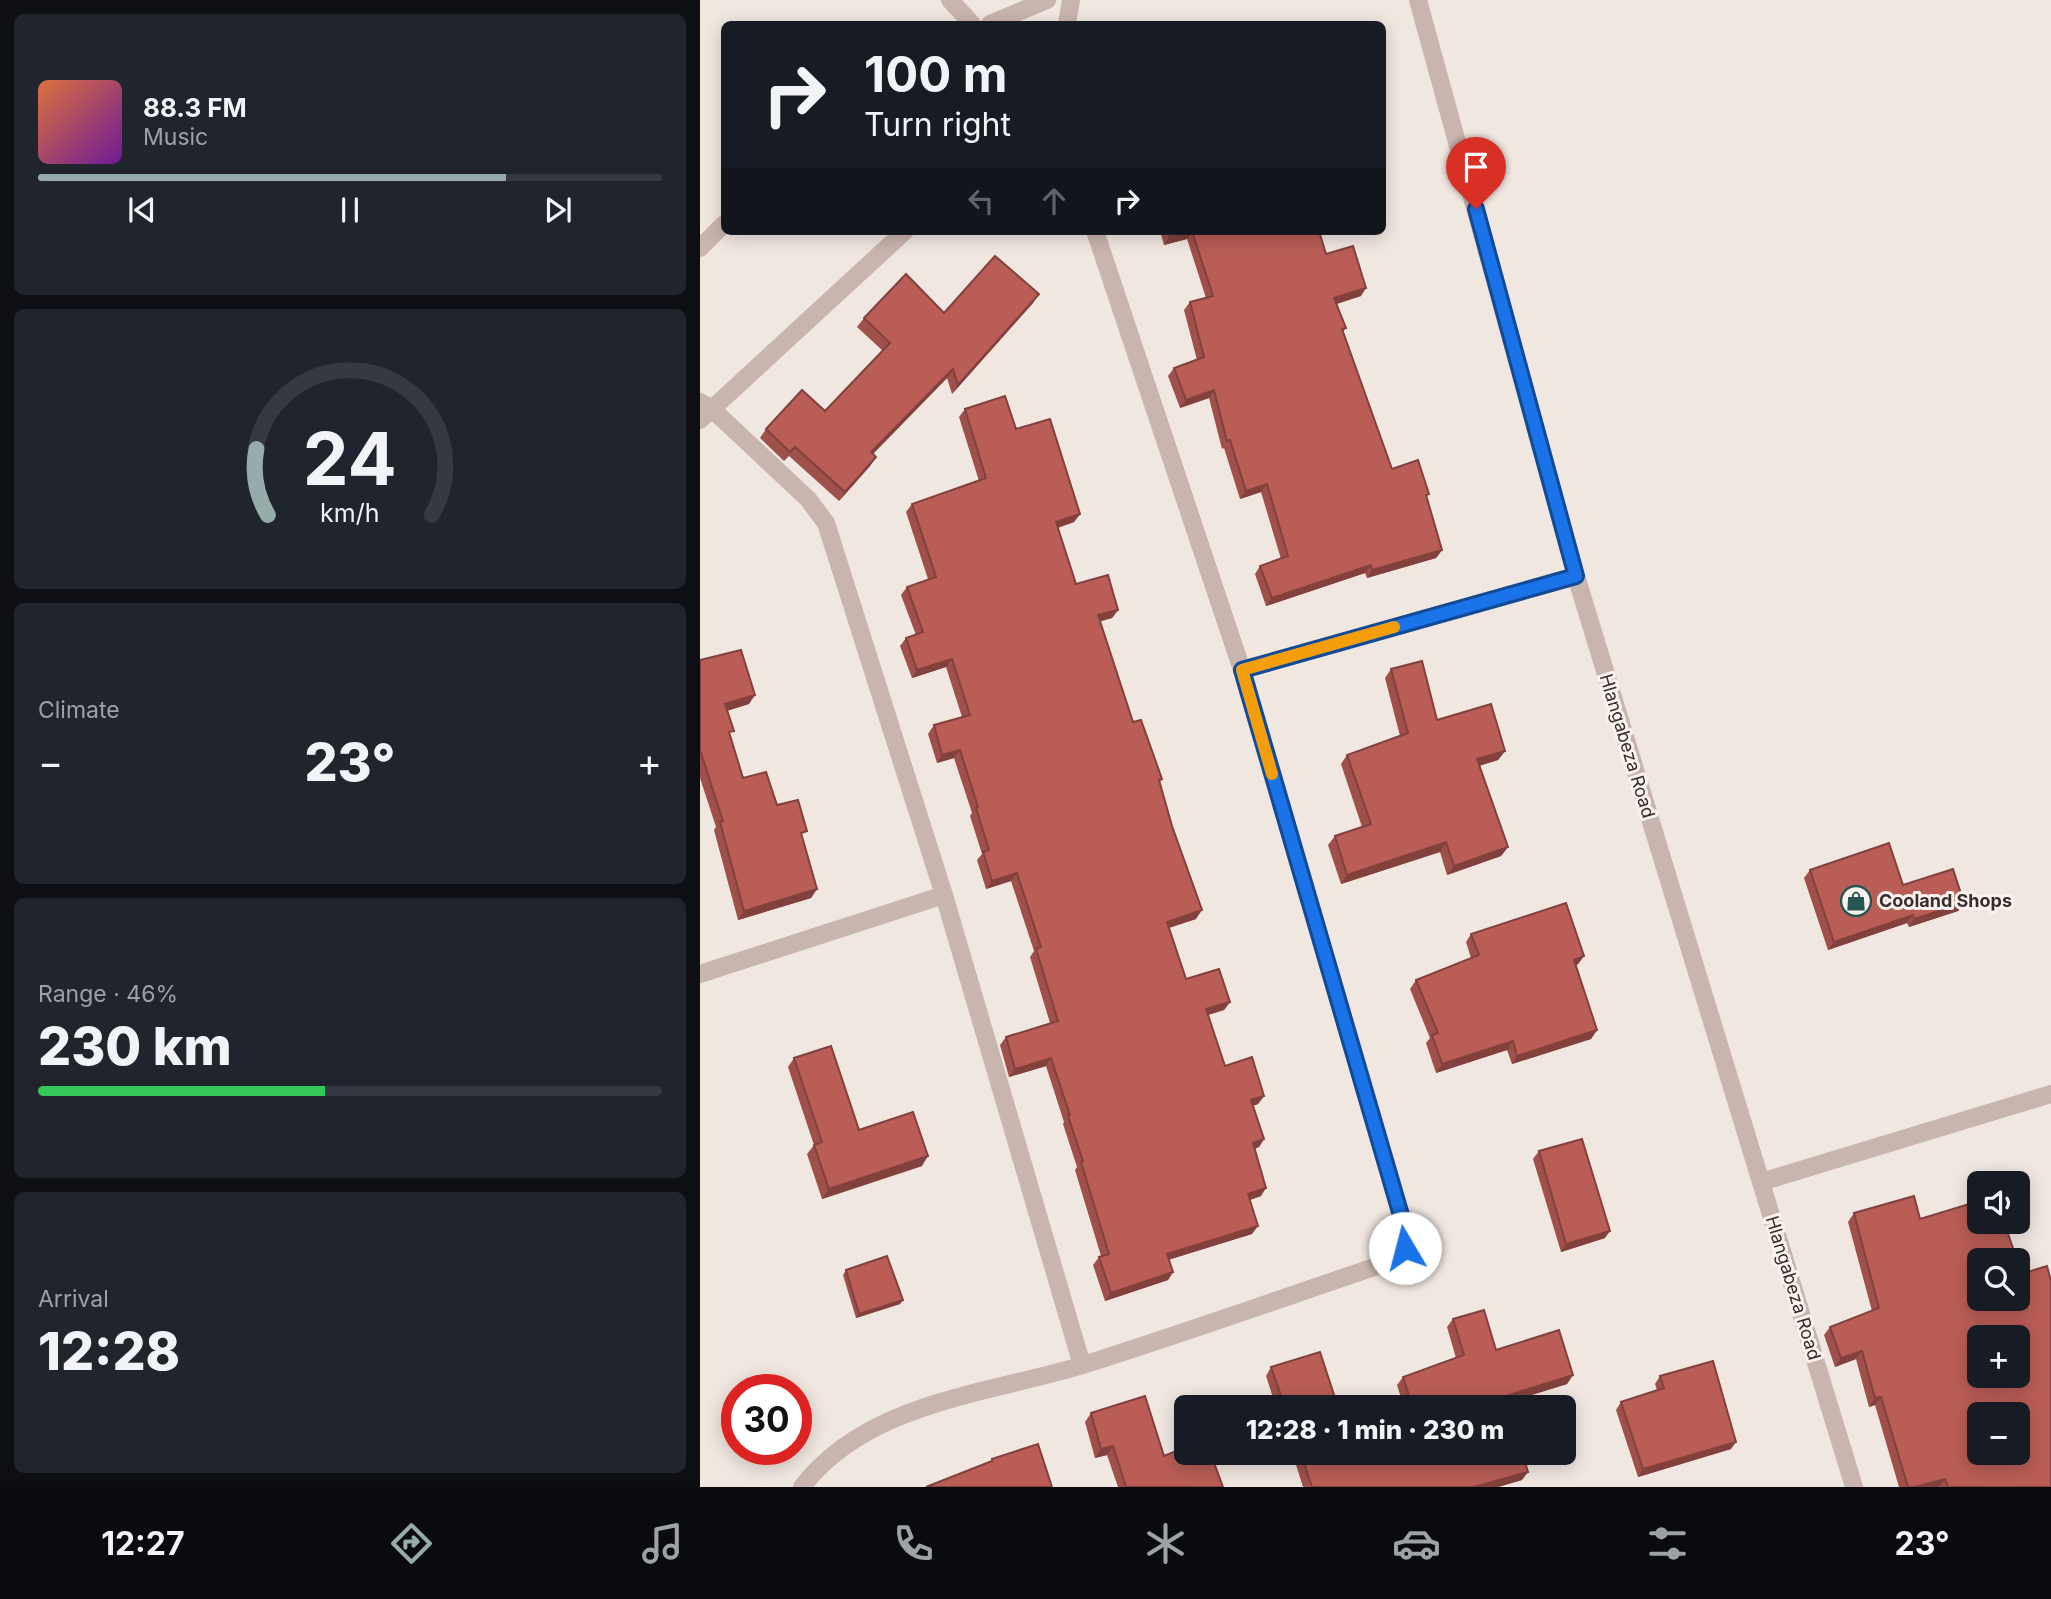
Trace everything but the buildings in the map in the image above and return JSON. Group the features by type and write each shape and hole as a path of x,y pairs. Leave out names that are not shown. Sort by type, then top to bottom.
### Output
{"street":[{"path":"950,0 969,21"},
{"path":"997,21 1047,0"},
{"path":"1068,21 1071,0"},
{"name":"Hlangabeza Road","path":"1418,0 1576,576 1854,1487"},
{"path":"700,248 721,227"},
{"path":"901,235 704,410 808,499 826,523 944,895 1082,1365"},
{"path":"802,1487 816,1469 858,1437 906,1413 1082,1365 1395,1260 1405,1248 1407,1236 1242,670 1096,235"},
{"path":"1242,670 1576,576"},
{"path":"700,974 944,895"},
{"path":"1761,1182 2051,1094"}],"slow traffic":[{"path":"1272,774 1242,670 1394,627"}],"place":[{"name":"Cooland Shops","path":"1856,901"}],"route":[{"path":"1405,1248 1407,1236 1242,670 1576,576 1476,209"}]}
